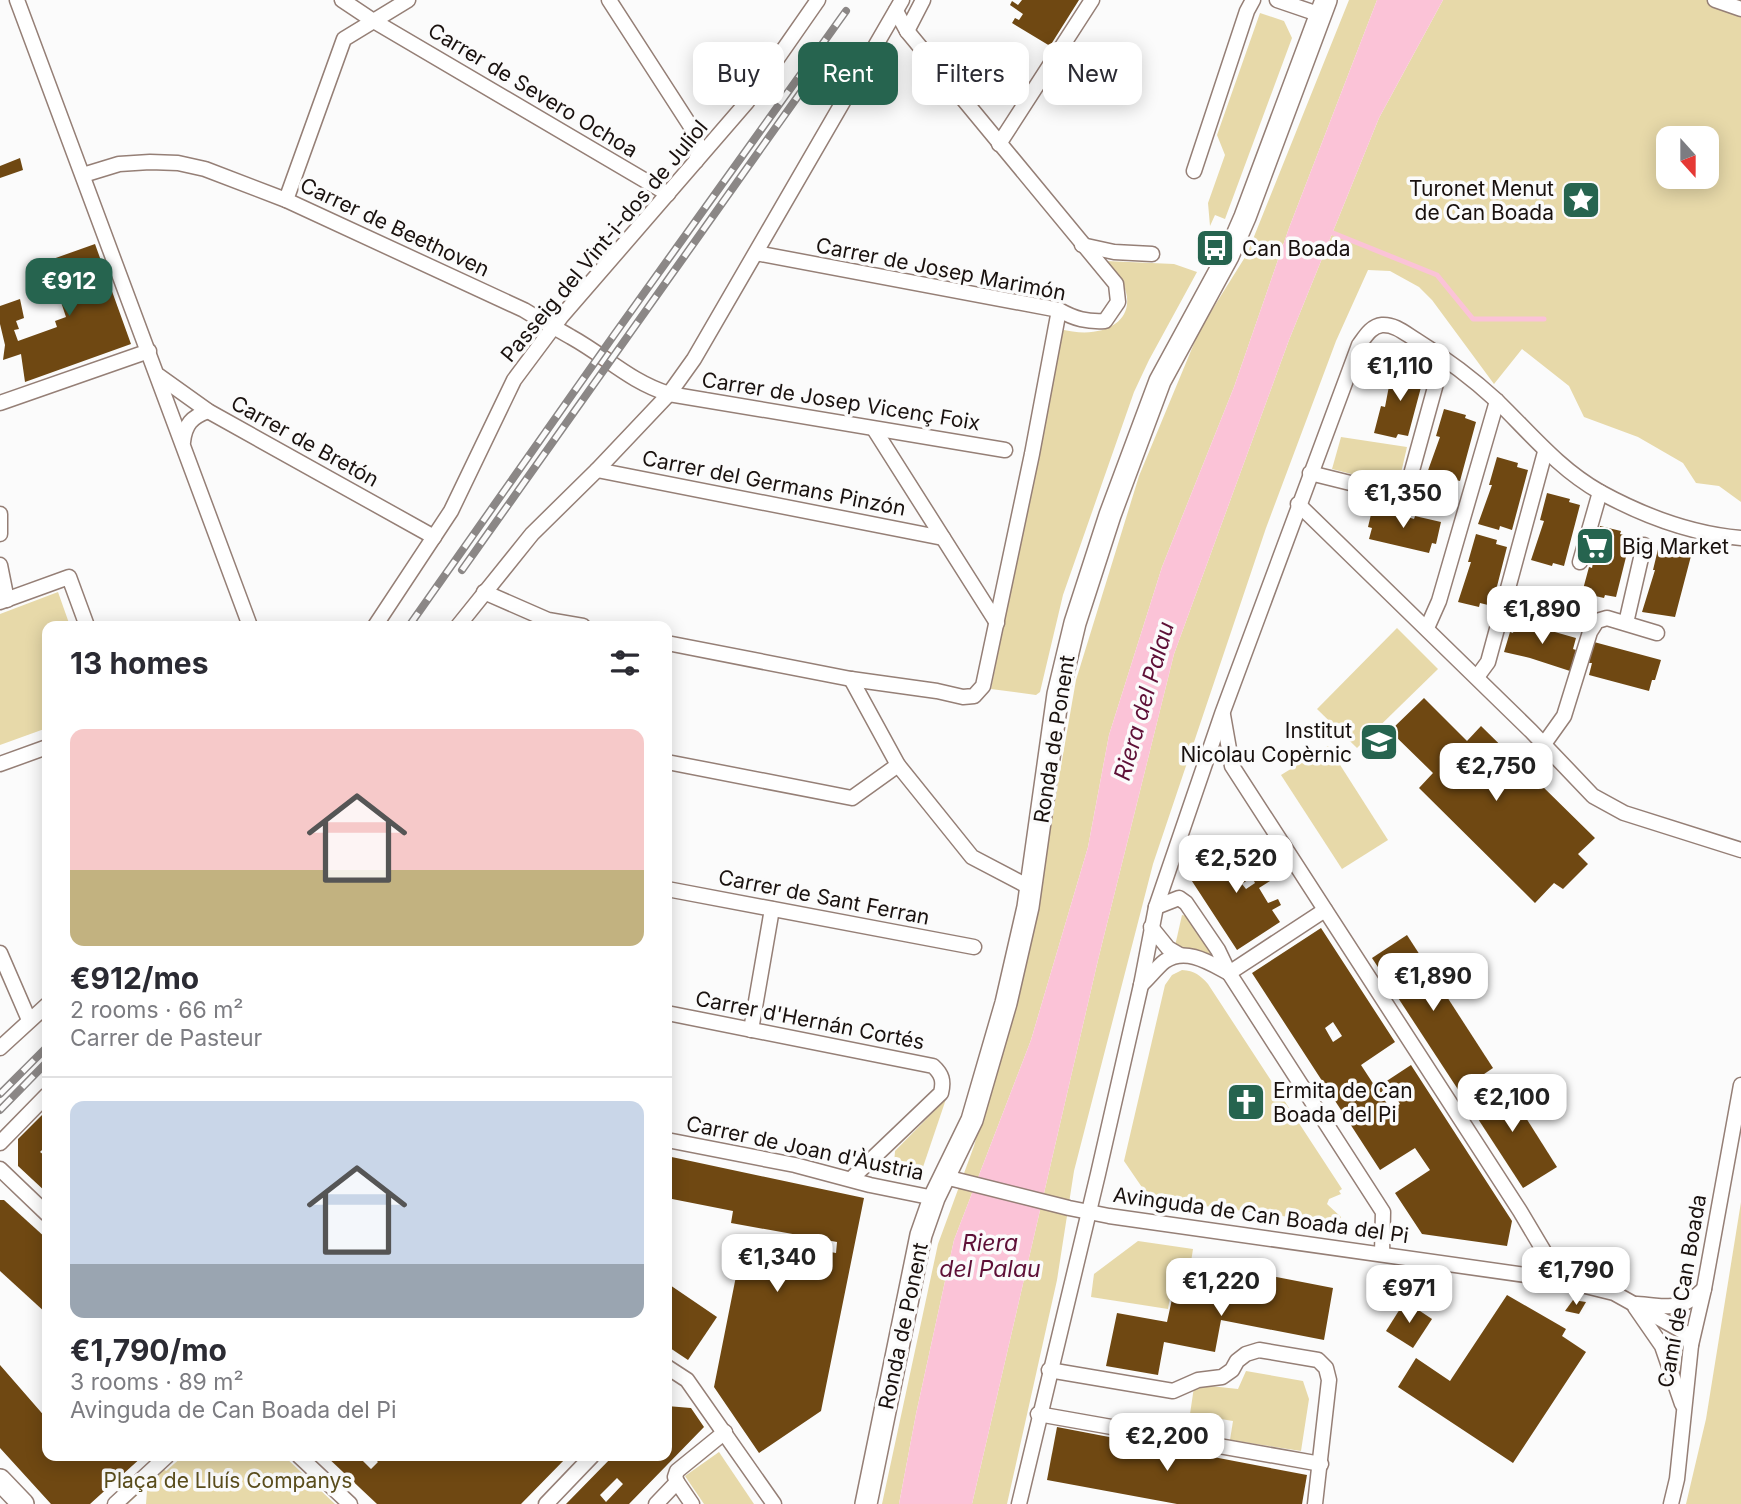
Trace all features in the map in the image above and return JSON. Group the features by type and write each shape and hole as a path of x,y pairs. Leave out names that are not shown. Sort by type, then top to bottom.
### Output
{"main road":[{"name":"Ronda de Ponent","path":"866,1504 921,1235 934,1198 972,1120 1012,978 1031,888 1058,694 1075,622 1110,515 1160,381 1228,256 1324,8"},
{"path":"0,1480 23,1504"}],"street":[{"path":"18,0 248,621"},
{"name":"Carrer de Severo Ochoa","path":"342,0 668,194"},
{"path":"286,200 344,39 408,0"},
{"path":"609,0 694,130 699,153 695,164"},
{"name":"Passeig del Vint-i-dos de Juliol","path":"378,621 451,511 514,380 552,328 747,103 818,0"},
{"path":"907,31 923,0"},
{"path":"999,144 1092,0"},
{"path":"1194,171 1247,10 1253,0"},
{"path":"1277,0 1324,8"},
{"path":"1715,0 1741,9"},
{"path":"899,6 907,31 1082,244 1114,252 1152,254"},
{"path":"462,621 532,534 669,394 694,359 899,6"},
{"name":"Carrer de Beethoven","path":"83,175 119,164 150,162 178,163 205,169 286,200 524,310 571,337 645,386 669,394"},
{"name":"Carrer de Josep Marimón","path":"756,253 1059,310 1078,320 1105,321 1118,302 1116,284 1082,244"},
{"path":"672,644 851,679 963,697 974,696 983,686 997,623 1059,310"},
{"path":"1018,1504 1089,1212 1156,907 1298,505 1359,345 1369,331 1381,325 1395,327 1462,369 1497,401 1545,452 1600,492 1682,528 1741,538"},
{"path":"0,403 149,351"},
{"path":"1405,496 1437,380 1441,356"},
{"name":"Carrer de Bretón","path":"159,376 208,411 434,537"},
{"name":"Carrer de Josep Vicenç Foix","path":"669,394 1005,450"},
{"path":"1427,628 1439,601 1497,401"},
{"path":"183,443 189,422 208,411"},
{"path":"874,429 997,623"},
{"path":"1477,677 1488,662 1545,452"},
{"name":"Carrer del Germans Pinzón","path":"597,470 943,538"},
{"path":"1310,473 1434,504"},
{"path":"1580,562 1600,492"},
{"path":"1298,505 1477,677 1593,796 1624,813 1741,850"},
{"path":"0,514 0,534"},
{"path":"1626,623 1644,545"},
{"path":"0,565 3,601 69,577 84,621"},
{"path":"484,592 554,621"},
{"path":"1544,744 1564,716 1590,632 1597,621 1606,618 1657,633"},
{"path":"851,679 898,765 972,857 1031,888"},
{"path":"1223,714 1232,766 1520,1211 1561,1280"},
{"path":"0,764 42,749"},
{"path":"1207,760 1214,757 1232,766"},
{"path":"672,763 852,798 898,765"},
{"name":"Carrer de Sant Ferran","path":"672,890 974,947"},
{"path":"1156,907 1179,898 1186,903 1218,950 1229,973 1382,1212 1382,1253"},
{"path":"751,1030 772,909"},
{"path":"1229,973 1325,910"},
{"path":"1151,928 1168,948 1180,955 1193,956 1229,973"},
{"path":"0,953 29,1020"},
{"path":"1141,985 1166,961 1180,955"},
{"path":"0,1048 42,1009"},
{"name":"Carrer d'Hernán Cortés","path":"672,1014 933,1066 942,1074 943,1085 940,1093 851,1179"},
{"name":"Camí de Can Boada","path":"1671,1504 1678,1466 1691,1345 1704,1289 1741,1085"},
{"path":"0,1143 42,1101"},
{"name":"Carrer de Joan d'Àustria","path":"672,1141 795,1165 934,1198"},
{"path":"0,1169 42,1209"},
{"name":"Avinguda de Can Boada del Pi","path":"945,1177 1089,1212 1561,1280 1614,1293 1632,1303"},
{"path":"1632,1303 1677,1307 1691,1301 1704,1289"},
{"path":"1632,1303 1684,1332 1691,1345 1680,1351 1662,1346"},
{"path":"1632,1303 1662,1346 1683,1406"},
{"path":"1049,1370 1172,1391 1198,1380 1222,1377 1246,1354 1259,1350 1318,1360 1326,1368 1329,1380 1315,1504"},
{"path":"672,1374 687,1380 774,1504"},
{"path":"1038,1414 1321,1464"},
{"path":"692,1504 677,1482 677,1471 724,1432"},
{"path":"115,1504 162,1461"},
{"path":"304,1461 350,1504"},
{"path":"545,1504 587,1461"},
{"path":"656,1504 677,1482"}],"green space":[{"path":"1349,0 1377,0 1289,228 1234,387 1162,567 1109,735 1088,847 1031,1040 954,1240 899,1504 882,1504 938,1244 974,1146 1030,944 1076,680 1139,476 1200,329 1247,254"},
{"path":"1443,0 1741,0 1741,502 1719,486 1696,483 1683,463 1638,437 1584,417 1569,386 1522,349 1494,384 1432,300 1419,287 1390,271 1368,270 1336,341 1266,528 1153,864 1074,1171 1057,1280 1007,1504 972,1504 1098,960 1174,654 1289,340 1379,118"},
{"path":"1260,13 1284,21 1292,38 1225,219 1215,215 1210,226 1208,203 1225,155 1217,135"},
{"path":"1106,261 1174,264 1197,272 1134,392 1063,595 1040,692 1036,695 991,689 1060,329 1097,331 1111,326 1121,318 1127,307 1120,278"},
{"path":"1341,437 1407,447 1398,486 1332,469"},
{"path":"58,592 68,621 42,621 42,730 0,745 0,614"},
{"path":"1397,628 1438,669 1357,748 1317,709"},
{"path":"1328,746 1388,840 1342,869 1281,775"},
{"path":"1182,915 1187,916 1213,952 1212,955 1175,946"},
{"path":"1182,970 1197,974 1208,984 1342,1189 1339,1191 1341,1194 1329,1199 1327,1204 1341,1217 1337,1223 1150,1199 1124,1161 1165,985 1172,975"},
{"path":"946,1099 923,1167 912,1174 904,1174 894,1165 895,1151"},
{"path":"1741,1202 1741,1504 1686,1504 1706,1419"},
{"path":"1138,1241 1193,1249 1187,1288 1172,1286 1168,1309 1091,1297 1094,1274"},
{"path":"1246,1371 1303,1381 1309,1399 1301,1451 1230,1440 1233,1421 1190,1414 1194,1387 1201,1385 1238,1389"},
{"path":"719,1452 754,1504 704,1504 685,1476"},
{"name":"Plaça de Lluís Companys","path":"177,1461 289,1461 335,1504 146,1504 147,1490 142,1491 128,1504 121,1504 161,1467 166,1471"}],"water":[{"name":"Riera del Palau","path":"1377,0 1443,0 1379,118 1289,340 1174,654 1098,960 972,1504 899,1504 954,1240 1031,1040 1088,847 1109,735 1162,567 1234,387 1289,228"}],"building":[{"path":"1022,0 1079,0 1053,42 1043,42 1012,23 1015,18 1019,20 1023,14 1010,5 1012,1 1018,5"},
{"path":"20,158 23,170 0,178 0,166"},
{"path":"95,244 131,344 25,382 21,354 3,360 5,345 0,324 0,306 20,299 24,318 16,321 19,329 14,330 18,341 57,327 55,321 66,317 56,287 52,288 43,271 52,268 50,260"},
{"path":"1393,365 1424,376 1408,436 1398,434 1396,438 1374,433 1381,406 1385,407"},
{"path":"1444,409 1466,415 1465,418 1476,422 1460,481 1448,478 1447,482 1426,476 1440,437 1436,436"},
{"path":"1497,457 1518,463 1517,467 1528,470 1512,530 1500,526 1499,530 1478,524 1492,485 1489,485"},
{"path":"1547,493 1570,499 1569,502 1580,505 1564,566 1553,563 1552,566 1531,560 1544,521 1540,520"},
{"path":"1373,506 1414,519 1415,516 1441,522 1436,544 1432,543 1429,553 1369,539 1372,528 1368,527"},
{"path":"1600,526 1621,531 1620,534 1631,537 1616,597 1605,595 1604,598 1582,593 1589,567 1592,568"},
{"path":"1476,534 1497,540 1496,544 1507,547 1492,606 1480,603 1479,607 1458,602 1471,562 1468,562"},
{"path":"1659,545 1691,556 1675,617 1642,612 1655,570"},
{"path":"1516,621 1576,638 1573,649 1576,650 1570,671 1504,652"},
{"path":"1594,642 1661,660 1649,691 1589,675"},
{"path":"1424,698 1467,741 1481,726 1595,838 1578,854 1588,864 1563,889 1554,883 1535,903 1419,788 1433,773 1390,731"},
{"path":"1229,844 1252,877 1277,861 1284,872 1259,888 1268,903 1278,899 1281,905 1272,910 1280,922 1237,950 1186,872","holes":["1252,877 1255,883 1246,889 1242,884"]},
{"path":"1321,928 1395,1042 1361,1065 1376,1088 1411,1065 1512,1221 1507,1246 1422,1234 1395,1193 1430,1170 1415,1148 1380,1170 1252,973","holes":["1333,1022 1342,1036 1333,1042 1325,1028","1389,1087 1400,1104 1391,1110 1380,1093"]},
{"path":"1407,935 1493,1068 1459,1091 1372,958"},
{"path":"1502,1080 1557,1167 1523,1188 1467,1102"},
{"path":"42,1115 42,1188 18,1166 18,1139"},
{"path":"672,1157 864,1198 821,1411 759,1453 714,1387 744,1236 836,1253 837,1242 731,1223 733,1211 672,1199"},
{"path":"0,1200 4,1200 42,1234 42,1309 0,1271"},
{"path":"1231,1268 1333,1288 1324,1340 1221,1320 1215,1352 1164,1342 1158,1375 1106,1366 1117,1313 1167,1322 1174,1290 1225,1299"},
{"path":"672,1286 717,1317 688,1360 672,1349"},
{"path":"1507,1295 1566,1329 1562,1336 1586,1352 1513,1463 1398,1387 1416,1358 1450,1381"},
{"path":"1573,1300 1586,1302 1579,1314 1565,1311"},
{"path":"1405,1301 1432,1319 1413,1348 1386,1331"},
{"path":"0,1365 42,1413 42,1461 137,1461 90,1504 51,1504 0,1448"},
{"path":"672,1406 691,1408 704,1427 672,1460"},
{"path":"1057,1427 1307,1475 1302,1504 1177,1504 1047,1480"},
{"path":"331,1461 363,1461 371,1469 377,1461 563,1461 521,1504 377,1504"},
{"path":"608,1461 671,1461 629,1504 566,1504","holes":["617,1478 623,1484 606,1502 600,1495"]}],"waterway":[{"path":"1328,231 1437,275 1473,319 1544,319"}],"railway":[{"path":"413,621 846,11"},
{"path":"462,570 798,96"},
{"path":"0,1094 42,1052"},
{"path":"0,1110 42,1067"}],"place":[{"name":"Turonet Menut de Can Boada","path":"1581,200"},
{"name":"Can Boada","path":"1215,248"},
{"name":"Big Market","path":"1595,546"},
{"name":"Institut Nicolau Copèrnic","path":"1379,742"},
{"name":"Ermita de Can Boada del Pi","path":"1246,1102"}]}
